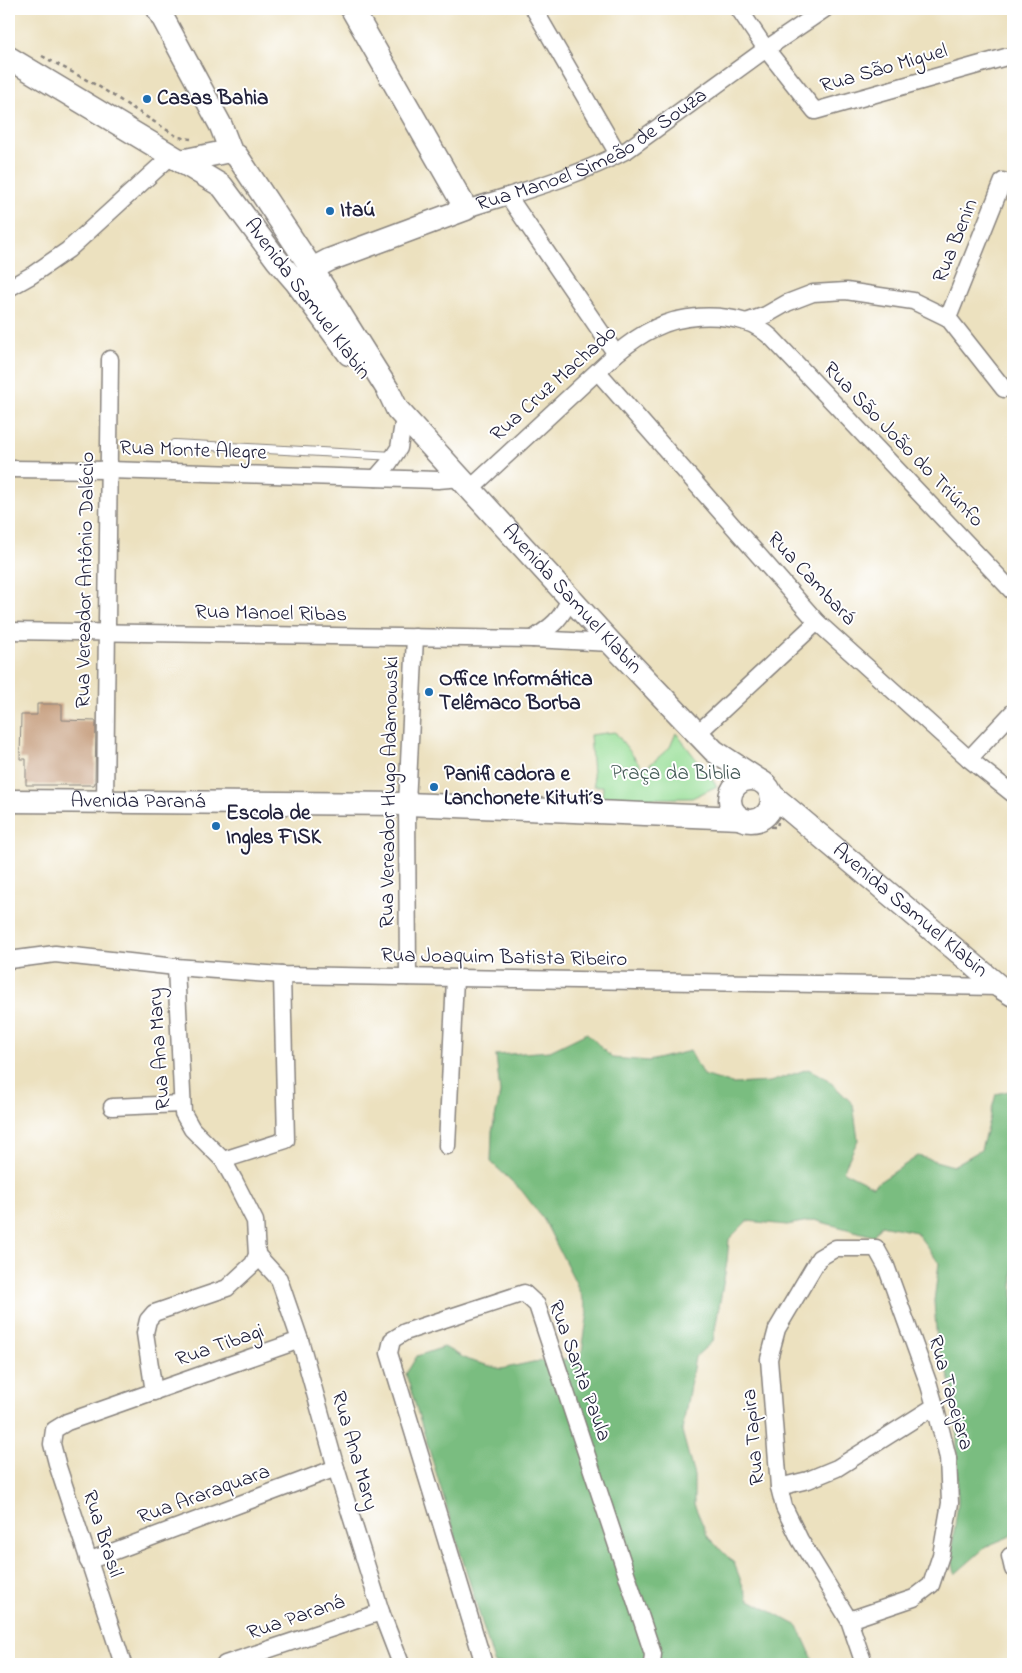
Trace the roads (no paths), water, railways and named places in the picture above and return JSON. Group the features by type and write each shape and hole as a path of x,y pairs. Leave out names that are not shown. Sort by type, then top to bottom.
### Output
{"main road":[{"path":"158,9 221,126 228,152"},
{"path":"352,9 466,209"},
{"path":"13,50 176,159 222,186"},
{"path":"222,186 219,162 220,157 228,152"},
{"path":"176,159 228,152 237,156 304,275"},
{"name":"Avenida Samuel Klabin","path":"222,186 277,260 304,275 382,398 401,413 611,643 714,751 764,787 1007,991"},
{"name":"Rua Manoel Simeão de Souza","path":"304,275 329,260 466,209"},
{"path":"714,751 724,775 741,806 770,809 764,787"},
{"name":"Avenida Paraná","path":"9,801 407,804 687,815 741,806 736,785 743,780 764,787"},
{"name":"Avenida Samuel Klabin","path":"741,806 819,834"}],"street":[{"path":"534,9 618,154"},
{"path":"738,9 766,49"},
{"name":"Rua Manoel Simeão de Souza","path":"466,209 606,161 826,9"},
{"name":"Rua São Miguel","path":"766,49 815,111 1013,55"},
{"path":"9,288 32,275 68,250 176,159"},
{"name":"Rua Benin","path":"948,318 1003,180"},
{"path":"508,196 616,354"},
{"path":"753,325 787,303 813,293 846,291 913,301 948,318 1004,389"},
{"name":"Rua Cruz Machado","path":"466,483 598,372 616,354 656,328 677,321 699,317 720,317 753,325"},
{"name":"Rua São João do Triúnfo","path":"753,325 778,345 1013,592"},
{"name":"Rua Vereador Antônio Dalécio","path":"105,802 110,359"},
{"name":"Rua Cambará","path":"598,372 818,622 969,759 1013,794"},
{"path":"376,478 400,448 401,413"},
{"name":"Rua Monte Alegre","path":"9,469 376,478 466,483"},
{"path":"533,639 553,626 562,615 570,598"},
{"path":"698,733 818,622"},
{"name":"Rua Manoel Ribas","path":"9,631 533,639 611,643"},
{"name":"Rua Vereador Hugo Adamowski","path":"408,977 407,804 415,638"},
{"path":"969,759 1013,712"},
{"name":"Rua Joaquim Batista Ribeiro","path":"9,960 55,954 176,967 282,975 1007,991"},
{"name":"Rua Ana Mary","path":"176,967 183,1113 192,1129 222,1160 255,1221 255,1260 278,1279 300,1340 336,1468 381,1612 401,1664"},
{"path":"222,1160 286,1140 282,975"},
{"path":"447,1146 454,979"},
{"path":"112,1107 182,1104"},
{"name":"Rua Tapira","path":"864,1664 850,1620 800,1540 784,1508 779,1487 769,1359 777,1329 819,1258 836,1248 876,1248"},
{"name":"Rua Tapejara","path":"850,1620 914,1598 931,1585 941,1555 950,1502 948,1458 929,1385 886,1266 876,1248"},
{"name":"Rua Tibagi","path":"154,1392 145,1333 148,1320 154,1312 227,1288 255,1260"},
{"name":"Rua Santa Paula","path":"484,1664 389,1353 392,1340 405,1332 524,1293 537,1305 653,1654 652,1664"},
{"name":"Rua Tibagi","path":"67,1422 300,1340"},
{"path":"779,1487 808,1480 837,1468 935,1406"},
{"name":"Rua Brasil","path":"67,1422 54,1430 52,1444 122,1664"},
{"name":"Rua Araraquara","path":"88,1561 336,1468"},
{"name":"Rua Paraná","path":"225,1664 381,1612"}],"lane":[{"path":"174,444 394,456"}],"place":[{"name":"Casas Bahia","path":"147,99"},
{"name":"Itaú","path":"330,211"},
{"name":"Office Informática Telêmaco Borba","path":"429,692"},
{"name":"Panificadora e Lanchonete Kituti´s","path":"434,787"},
{"name":"Escola de Ingles FISK","path":"216,826"}],"park label":[{"name":"Praça da Biblia","path":"676,774"}]}
